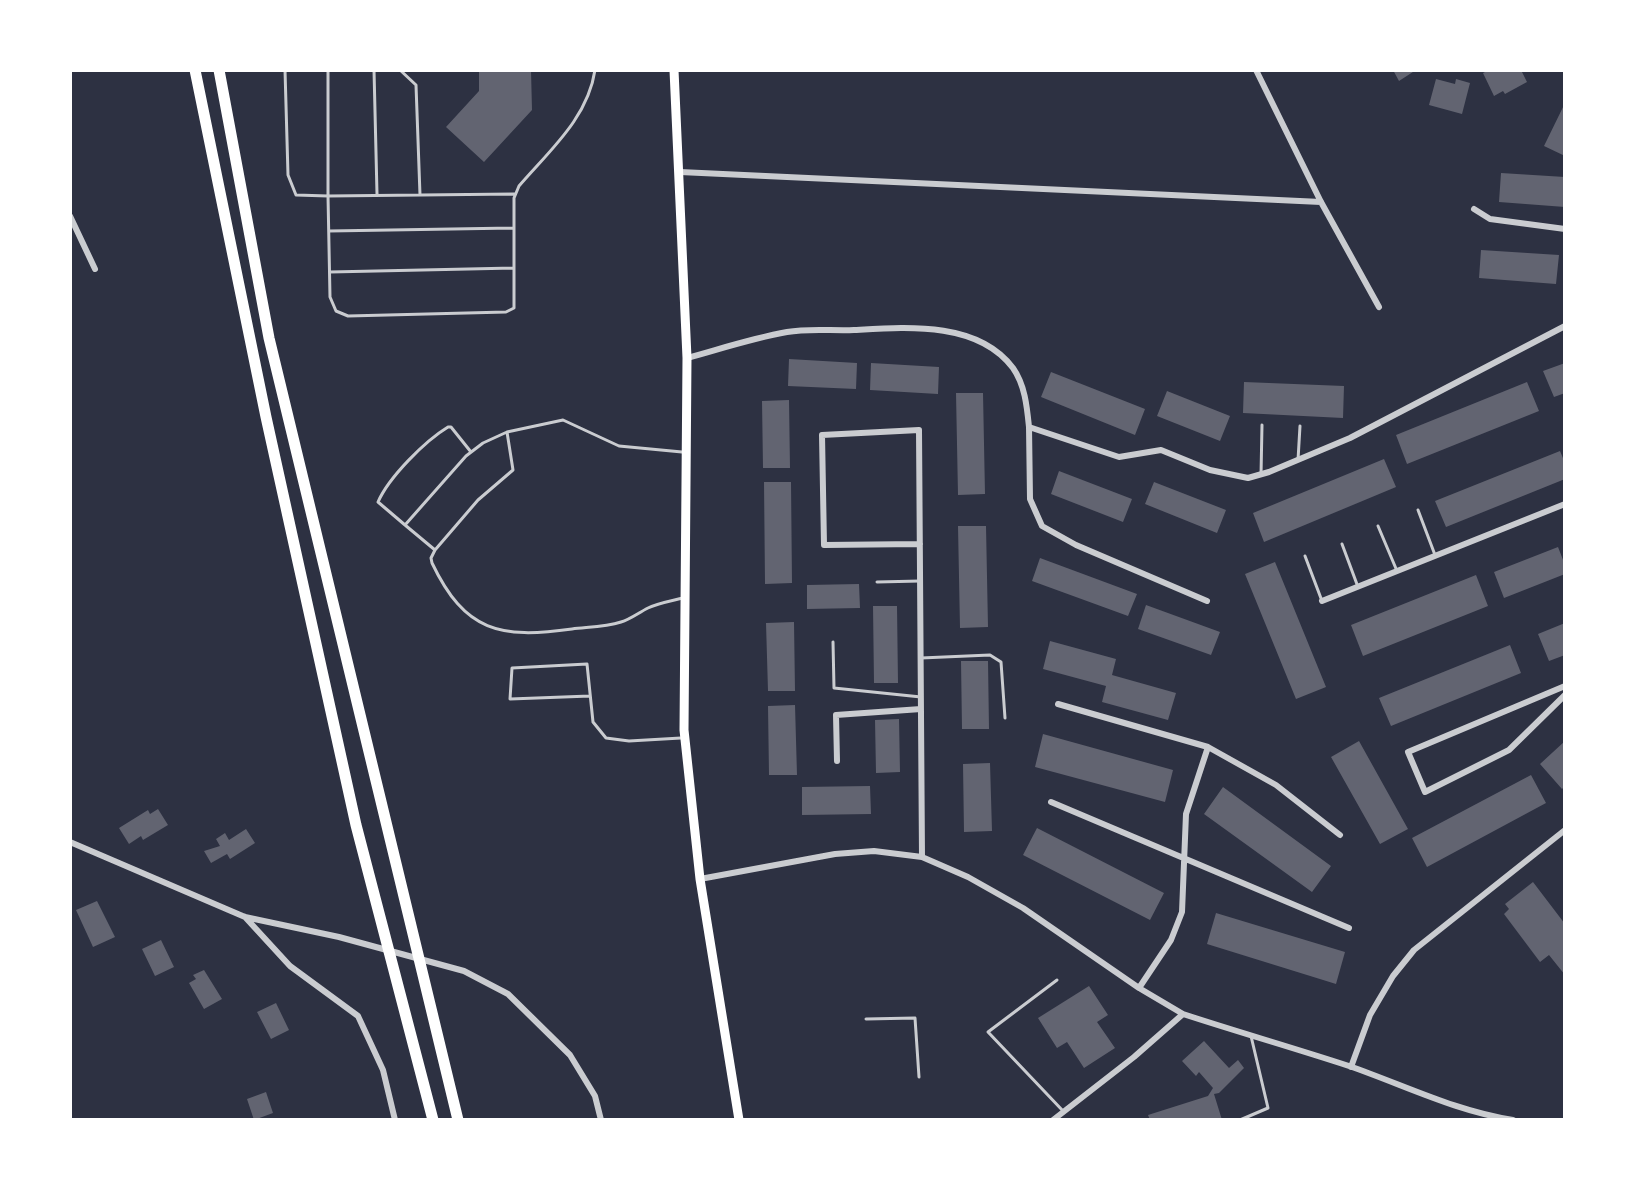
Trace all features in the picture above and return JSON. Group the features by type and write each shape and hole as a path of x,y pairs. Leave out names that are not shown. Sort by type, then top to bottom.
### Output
{"highway":[{"path":"195,70 266,417 356,825 433,1120"},
{"path":"219,70 269,338 458,1120"}],"main road":[{"path":"674,70 687,358 685,738 700,879 739,1120"}],"street":[{"path":"1256,70 1321,202 1379,307"},
{"path":"680,172 1321,202"},
{"path":"1474,209 1490,219 1565,229"},
{"path":"70,216 95,269"},
{"path":"1029,427 1119,457 1161,450 1210,470 1248,478 1350,438 1565,326"},
{"path":"687,358 789,331 889,327 962,335 983,342 1015,370 1026,397 1030,499 1042,526 1076,545 1207,601"},
{"path":"920,544 824,545 822,435 919,430 920,544 920,581 921,658 922,857"},
{"path":"1322,601 1565,504"},
{"path":"1565,686 1408,752 1425,792 1509,750 1565,695"},
{"path":"1058,704 1208,747 1276,785 1340,835"},
{"path":"837,761 836,715 921,709"},
{"path":"1139,988 1171,940 1182,912 1186,814 1208,747"},
{"path":"1051,802 1349,928"},
{"path":"1351,1067 1370,1015 1393,976 1414,950 1565,830"},
{"path":"70,842 245,917 339,937 464,971 508,994 570,1055 595,1096 601,1120"},
{"path":"700,879 835,854 874,851 922,857 968,877 1023,908 1139,988 1183,1014 1351,1067 1480,1115 1513,1120"},
{"path":"245,917 290,966 358,1016 383,1070 395,1120"},
{"path":"1053,1120 1183,1014"}],"lane":[{"path":"285,70 288,175 296,195 515,193"},
{"path":"328,70 330,297 336,311 348,316 506,312 514,308 515,193 574,123 589,93 595,70"},
{"path":"374,70 377,196"},
{"path":"400,70 416,85 420,195"},
{"path":"329,231 514,228"},
{"path":"329,272 514,268"},
{"path":"405,525 471,452 507,432 563,420 619,446 686,452"},
{"path":"1261,475 1262,425"},
{"path":"1298,460 1300,426"},
{"path":"435,550 379,504 378,499 423,447 445,428 451,427 471,452"},
{"path":"507,432 513,470 478,500 435,550 432,563 455,603 482,624 514,633 535,634 613,625 647,609 685,598"},
{"path":"1418,510 1435,555"},
{"path":"1378,526 1397,571"},
{"path":"1342,544 1358,587"},
{"path":"1305,556 1322,601"},
{"path":"877,582 920,581"},
{"path":"833,642 834,688 921,697"},
{"path":"921,658 990,655 1001,662 1005,718"},
{"path":"590,696 510,699 512,668 587,664 593,722 606,738 629,741 685,738"},
{"path":"1057,980 988,1032 1064,1112"},
{"path":"866,1019 915,1018 919,1077"},
{"path":"1240,1120 1268,1108 1251,1036"}],"building":[{"path":"479,70 531,70 532,110 484,162 446,127 479,91"},
{"path":"1393,70 1416,70 1399,81"},
{"path":"1489,70 1521,70 1527,82 1505,94 1503,91 1494,96 1483,73"},
{"path":"1436,79 1455,84 1456,79 1470,83 1462,114 1429,105"},
{"path":"1565,103 1565,156 1544,146"},
{"path":"1501,173 1565,177 1565,207 1499,202"},
{"path":"1481,250 1559,255 1556,284 1479,278"},
{"path":"789,359 857,363 856,389 788,386"},
{"path":"871,363 939,367 938,394 870,390"},
{"path":"1565,363 1565,393 1554,397 1543,371"},
{"path":"1051,372 1145,409 1135,435 1041,397"},
{"path":"1244,382 1344,386 1343,418 1243,413"},
{"path":"1527,382 1539,411 1407,464 1396,435"},
{"path":"1167,391 1230,416 1220,441 1157,416"},
{"path":"956,393 983,393 985,494 958,495"},
{"path":"789,400 790,468 763,468 762,401"},
{"path":"1560,451 1565,463 1565,479 1446,527 1435,501"},
{"path":"1384,459 1396,487 1264,542 1253,513"},
{"path":"1059,471 1132,499 1123,522 1051,494"},
{"path":"764,482 791,482 792,583 765,584"},
{"path":"1154,482 1226,510 1217,533 1145,504"},
{"path":"958,526 986,526 988,627 960,628"},
{"path":"1558,547 1565,574 1504,598 1494,572"},
{"path":"1040,558 1137,594 1128,616 1032,581"},
{"path":"1275,562 1326,687 1296,699 1245,574"},
{"path":"1476,575 1488,606 1363,656 1351,625"},
{"path":"859,584 860,608 807,609 807,585"},
{"path":"1146,605 1220,632 1211,655 1138,629"},
{"path":"873,606 897,606 898,683 874,683"},
{"path":"794,622 795,691 768,691 766,623"},
{"path":"1565,623 1565,655 1549,661 1538,634"},
{"path":"1050,641 1116,659 1112,675 1176,693 1168,720 1102,702 1106,686 1043,669"},
{"path":"1510,645 1521,673 1391,726 1379,698"},
{"path":"961,661 988,661 989,729 962,729"},
{"path":"795,705 797,775 769,775 768,706"},
{"path":"899,719 900,772 876,773 875,720"},
{"path":"1043,734 1173,770 1165,802 1035,767"},
{"path":"1359,741 1408,829 1380,844 1331,757"},
{"path":"1565,741 1565,786 1562,789 1540,764"},
{"path":"990,763 992,831 964,832 963,764"},
{"path":"1531,775 1546,803 1427,867 1412,838"},
{"path":"870,786 871,814 802,815 802,787"},
{"path":"1223,787 1331,866 1312,892 1204,814"},
{"path":"158,809 168,825 143,840 141,836 129,844 119,828 148,810 150,814"},
{"path":"1037,828 1164,893 1150,920 1023,855"},
{"path":"246,829 255,843 230,859 227,854 211,863 204,851 220,846 216,839 225,833 229,840"},
{"path":"1533,882 1565,924 1565,975 1549,955 1540,962 1504,914 1509,909 1505,904"},
{"path":"97,901 115,937 93,947 76,910"},
{"path":"1216,913 1345,952 1336,984 1207,944"},
{"path":"161,940 174,967 155,976 142,949"},
{"path":"204,970 222,999 204,1009 189,983 196,979 193,975"},
{"path":"1089,986 1108,1015 1097,1022 1115,1048 1084,1068 1067,1042 1057,1048 1038,1018"},
{"path":"276,1003 289,1030 271,1039 257,1012"},
{"path":"1204,1041 1229,1068 1238,1060 1244,1068 1219,1093 1214,1094 1222,1120 1150,1120 1148,1115 1208,1096 1213,1088 1199,1072 1196,1076 1182,1061"},
{"path":"266,1092 273,1113 254,1120 247,1099"}]}
